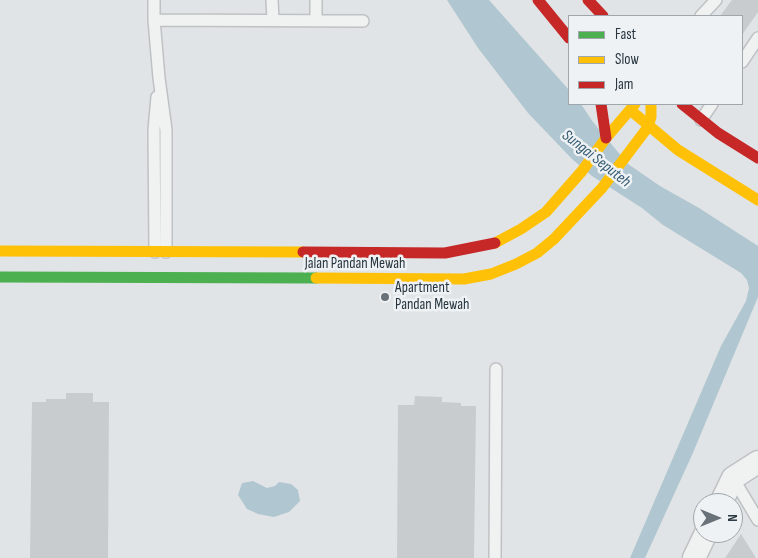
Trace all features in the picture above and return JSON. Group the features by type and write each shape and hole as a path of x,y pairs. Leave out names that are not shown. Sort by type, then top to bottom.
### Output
{"main road":[{"path":"538,0 568,37"},
{"path":"579,0 587,15"},
{"path":"588,0 602,15"},
{"path":"601,105 606,138"},
{"path":"648,128 651,117 651,105"},
{"path":"683,105 701,120 758,158"},
{"path":"630,106 648,128 686,156 758,200"},
{"name":"Jalan Pandan Mewah","path":"0,251 445,253 494,244 546,212 582,171 630,106"},
{"name":"Jalan Pandan Mewah","path":"0,277 464,279 491,274 537,253 554,239 602,188 648,128"},
{"path":"628,155 651,147 669,148 686,156"}],"street":[{"path":"726,493 733,478 758,462"},
{"path":"694,558 701,543"}],"lane":[{"path":"154,0 159,78 154,130 161,252"},
{"path":"272,0 272,20"},
{"path":"316,0 316,20"},
{"path":"702,15 716,0"},
{"path":"154,20 363,21"},
{"path":"743,60 758,38"},
{"path":"701,120 711,105"},
{"path":"495,558 496,369"},
{"path":"733,478 758,520"}],"water":[{"name":"Sungai Seputeh","path":"447,0 489,0 568,89 568,105 582,105 593,122 628,164 660,186 699,208 758,246 758,297 692,455 645,558 630,558 721,346 746,301 749,288 747,280 741,273 663,225 642,208 592,176 572,159 528,113 478,48"},
{"path":"253,481 267,488 275,486 279,482 291,484 298,490 300,501 289,512 274,517 258,514 247,509 238,495 242,483"}],"building":[{"path":"732,0 758,0 758,12 743,34 743,15 721,15"},
{"path":"66,393 93,393 93,402 109,402 108,558 30,558 32,402 46,402 46,399 66,399"},
{"path":"415,396 442,397 442,402 461,403 461,406 476,406 474,558 397,558 398,405 414,405"},
{"path":"743,537 756,558 725,558 735,543 743,543"}],"traffic: fast":[{"path":"0,277 316,278"}],"traffic: slow":[{"path":"495,243 521,229 546,212 582,171 606,138 634,105"},
{"path":"316,278 464,279 491,274 516,264 537,253 554,239 602,188 648,127 651,117 651,105"},
{"path":"635,114 678,150 758,200"},
{"path":"0,251 303,252"}],"traffic: jam":[{"path":"538,0 568,37"},
{"path":"588,0 602,15"},
{"path":"601,105 606,138"},
{"path":"683,105 718,133 758,158"},
{"path":"303,252 445,253 495,243"}],"place":[{"name":"Apartment Pandan Mewah","path":"385,297"}]}
